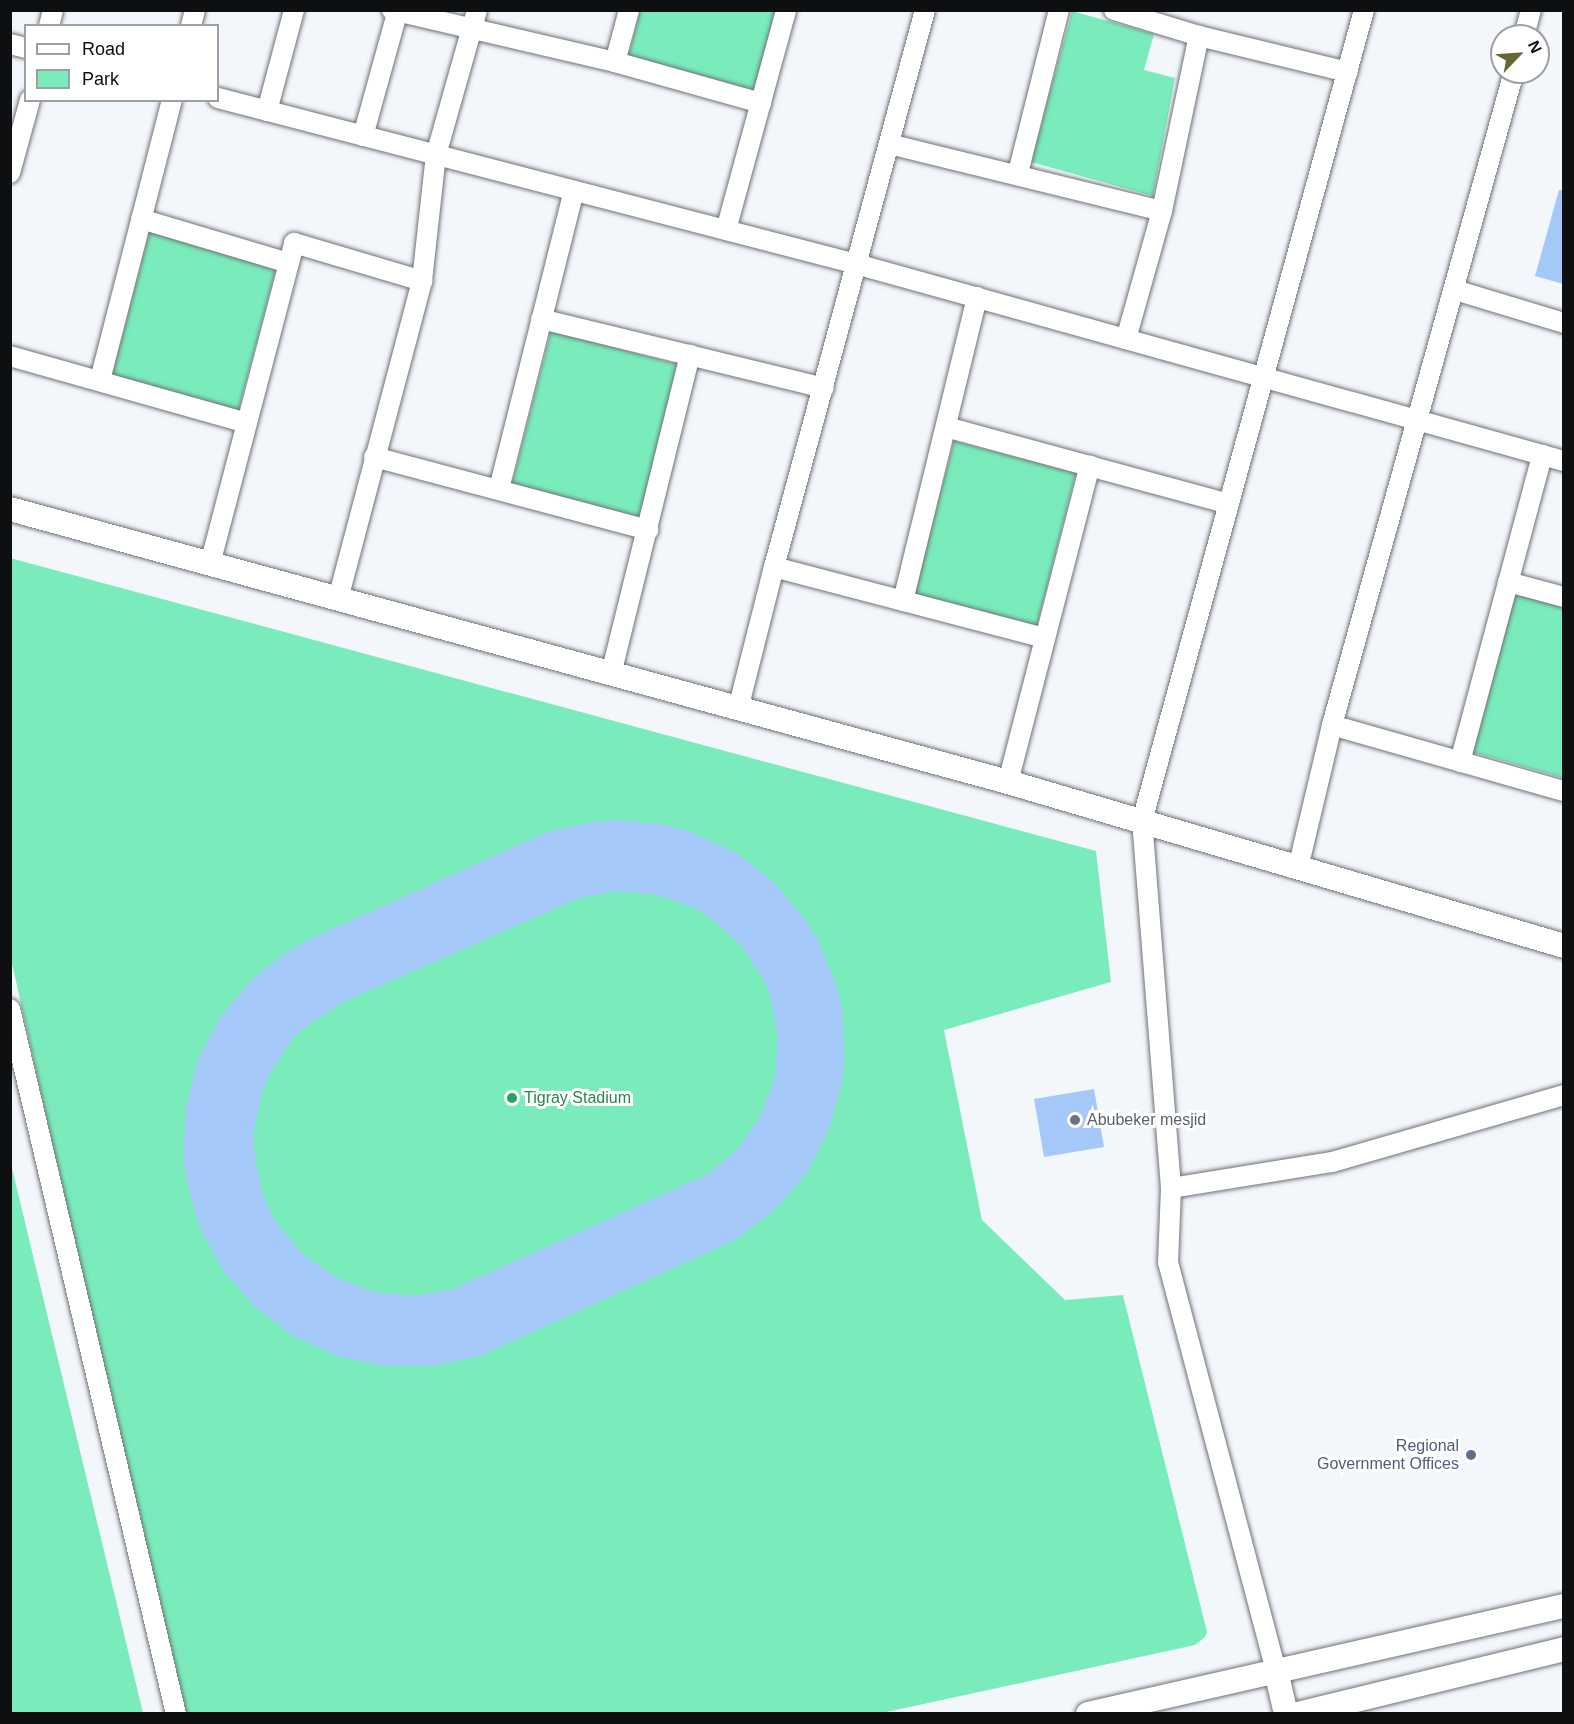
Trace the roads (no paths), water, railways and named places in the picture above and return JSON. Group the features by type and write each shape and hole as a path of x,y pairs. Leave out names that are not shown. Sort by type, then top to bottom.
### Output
{"street":[{"path":"267,111 294,10"},
{"path":"615,62 629,10"},
{"path":"726,230 786,10"},
{"path":"738,709 774,567 925,10"},
{"path":"1018,173 1059,10"},
{"path":"1114,10 1199,36 1348,72"},
{"path":"1286,1713 1168,1263 1171,1188 1142,821 1364,10"},
{"path":"363,136 396,11 474,19 761,103"},
{"path":"338,599 422,281 436,155 474,19"},
{"path":"1126,339 1162,210 1199,36"},
{"path":"1298,867 1332,726 1415,420 1455,290 1511,84"},
{"path":"219,98 856,264 1563,461"},
{"path":"10,173 29,102"},
{"path":"99,380 171,102"},
{"path":"890,144 1018,173 1162,210"},
{"path":"499,489 574,191"},
{"path":"141,219 289,263"},
{"path":"210,564 294,243 422,281"},
{"path":"1455,290 1563,322"},
{"path":"903,601 977,297"},
{"path":"541,319 824,388"},
{"path":"10,356 247,423"},
{"path":"611,674 690,356"},
{"path":"946,426 1229,504"},
{"path":"1460,762 1542,455"},
{"path":"374,458 648,530"},
{"path":"1008,782 1090,465"},
{"path":"10,509 1008,782 1563,946"},
{"path":"774,567 1045,638"},
{"path":"1508,582 1563,597"},
{"path":"1332,726 1563,791"},
{"path":"10,1009 176,1713"},
{"path":"1171,1188 1332,1162 1563,1095"},
{"path":"1088,1713 1563,1606"},
{"path":"1298,1713 1563,1649"}],"place":[{"name":"Tigray Stadium","path":"512,1098"},
{"name":"Abubeker mesjid","path":"1075,1120"},
{"name":"Regional Government Offices","path":"1471,1455"}]}
